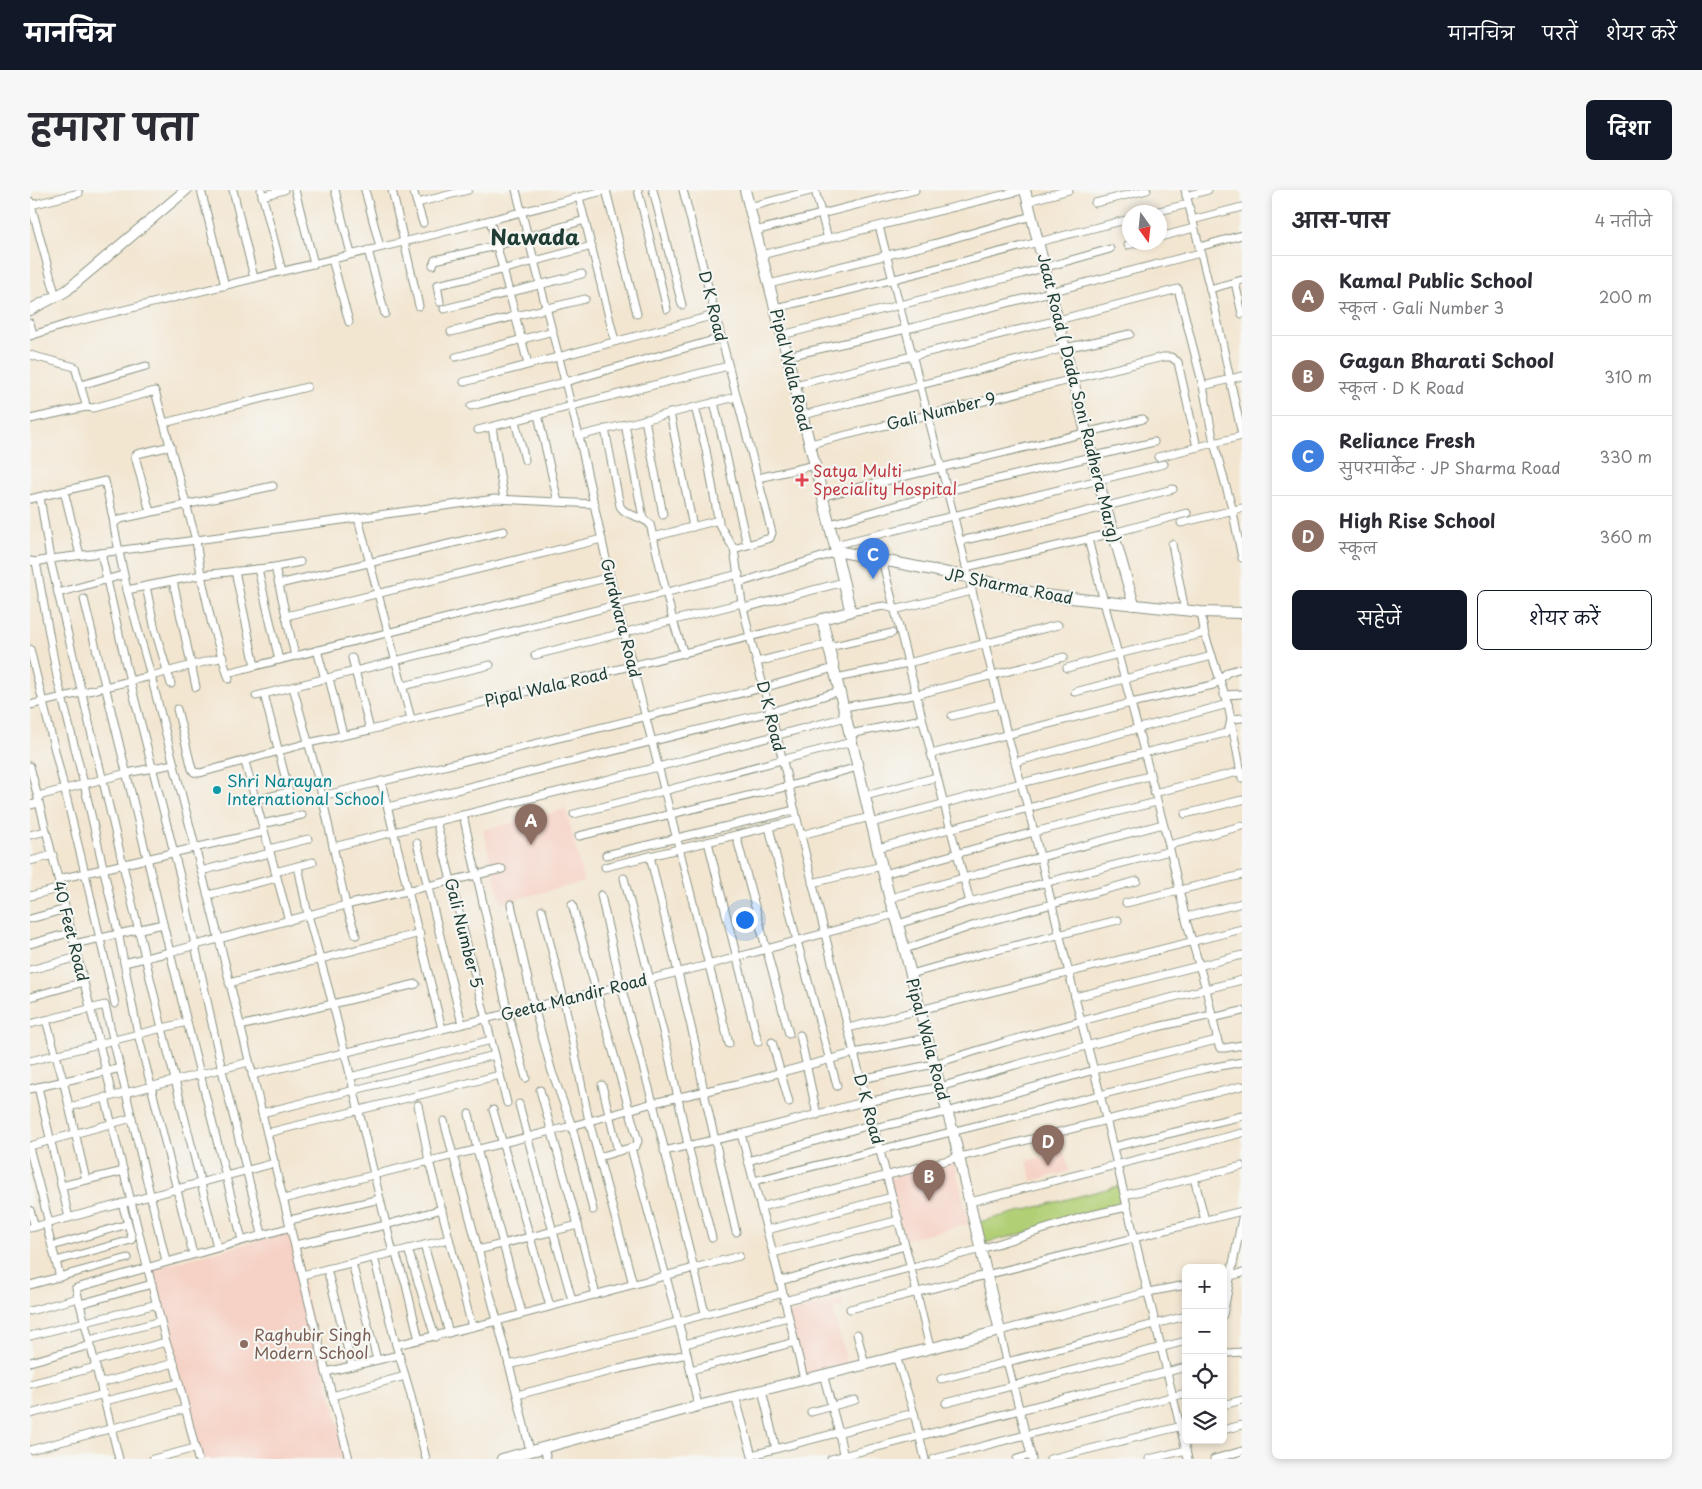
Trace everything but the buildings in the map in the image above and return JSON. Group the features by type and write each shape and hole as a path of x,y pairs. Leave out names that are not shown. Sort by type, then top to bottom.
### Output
{"street":[{"path":"30,310 66,291 186,190"},
{"path":"201,190 225,286"},
{"path":"233,190 254,278"},
{"path":"282,271 261,193 284,190"},
{"path":"295,190 314,264"},
{"path":"334,190 351,254"},
{"path":"365,190 380,247"},
{"path":"392,190 419,306"},
{"path":"413,190 423,223"},
{"path":"417,202 468,190"},
{"name":"Gurdwara Road","path":"516,190 572,406 624,634 729,1044"},
{"path":"30,323 31,335 70,322 225,286 606,190 637,314"},
{"path":"638,190 666,309"},
{"path":"653,190 682,305"},
{"name":"D K Road","path":"683,190 772,535 770,538 734,549 743,606 777,736 854,1053 911,1268 930,1348"},
{"name":"Pipal Wala Road","path":"176,709 192,770 200,773 308,743 370,730 684,654 848,612 850,608 830,524 745,190"},
{"path":"749,207 814,190 828,239"},
{"path":"755,231 915,190"},
{"path":"762,255 879,226 1025,194 1069,190"},
{"path":"1095,203 1147,190"},
{"path":"1158,457 1242,436 1210,289 1186,193 1208,190"},
{"path":"56,297 30,203 79,194"},
{"name":"Jaat Road ( Dada Soni Radhera Marg)","path":"1025,194 1039,242 1098,480 1134,605"},
{"path":"579,197 615,341"},
{"path":"1167,209 1188,204"},
{"path":"1167,234 1242,207"},
{"path":"769,284 933,244 1032,216"},
{"path":"490,220 528,364"},
{"path":"433,265 435,260 496,246 585,220"},
{"path":"775,308 893,280 1122,221"},
{"path":"879,226 954,517 1007,735 1047,882 1118,1164 1161,1347 1182,1423"},
{"path":"788,356 906,329 1051,292 1200,250 1242,235"},
{"path":"582,274 508,293 442,305 437,285 592,246"},
{"path":"782,335 1045,268 1110,249"},
{"path":"368,250 385,314"},
{"path":"332,259 349,322"},
{"path":"1210,289 1238,281 1242,314"},
{"path":"795,385 1178,289 1203,386 1214,443 1232,510 1242,558"},
{"path":"451,332 585,299"},
{"path":"464,382 715,315"},
{"path":"456,357 552,331"},
{"path":"803,415 1065,348 1130,334"},
{"path":"471,406 565,382 721,338"},
{"path":"30,355 74,365 77,369 86,407"},
{"name":"Gali Number 9","path":"810,444 1163,357 1171,357 1178,362 1197,448"},
{"path":"81,385 146,366"},
{"path":"478,430 728,366"},
{"path":"1203,386 1242,376"},
{"path":"164,423 307,387"},
{"path":"30,419 86,407 97,407 155,391 196,540 201,575 212,624 228,676 255,666 610,577"},
{"path":"579,436 736,397"},
{"path":"714,402 747,545"},
{"path":"695,407 706,450 719,520 734,549"},
{"path":"670,413 693,527"},
{"path":"538,415 558,502"},
{"path":"645,419 663,515"},
{"path":"823,496 1143,419"},
{"path":"515,421 525,460"},
{"path":"624,424 643,518"},
{"path":"492,427 504,499"},
{"path":"605,429 620,509 643,518 650,524 666,592 684,654"},
{"path":"830,524 947,491 1154,442"},
{"path":"150,512 135,456 171,446"},
{"path":"739,583 836,550 954,517 1164,464"},
{"path":"758,478 815,466"},
{"path":"30,499 105,481 123,575 152,676 202,871 349,1459"},
{"path":"114,523 120,519 150,512 273,486"},
{"path":"960,541 1053,520 1173,489"},
{"path":"64,491 80,555"},
{"path":"40,497 50,559 58,593 162,1028 217,1247"},
{"path":"193,1254 138,1034 104,869 62,697 33,562 495,499 595,504"},
{"path":"1182,524 1242,508"},
{"path":"967,572 1188,513"},
{"path":"358,518 411,719"},
{"path":"654,537 719,520"},
{"path":"279,584 504,531"},
{"path":"286,616 602,539"},
{"path":"1088,539 1149,776 1170,848 1217,1040 1222,1048 1242,1044"},
{"path":"1172,544 1185,611"},
{"name":"JP Sharma Road","path":"836,550 882,560 967,572 1043,596 1185,611 1242,613"},
{"path":"101,553 130,681 174,853 222,1070 248,1170 262,1234"},
{"path":"882,560 970,902"},
{"path":"127,590 201,575 275,567 300,562"},
{"path":"275,567 295,656"},
{"path":"258,569 279,660"},
{"path":"235,571 255,666"},
{"path":"256,696 739,574"},
{"path":"58,593 123,575"},
{"path":"173,581 196,687"},
{"path":"535,655 844,582"},
{"path":"146,586 171,684"},
{"path":"848,612 884,606 894,609 972,591"},
{"path":"84,599 242,1240"},
{"path":"1154,792 1241,773 1228,704 1204,632 1201,612"},
{"name":"Pipal Wala Road","path":"822,619 890,898 960,1158 1007,1362 1032,1457"},
{"path":"322,796 764,687 835,673 908,663 1058,625"},
{"path":"1067,668 1188,638 1204,632"},
{"path":"757,662 892,633"},
{"path":"30,649 115,1004"},
{"path":"317,650 343,735"},
{"path":"1075,692 1212,656"},
{"path":"30,705 223,657"},
{"path":"334,847 658,767 777,736 845,712 1064,657"},
{"path":"352,658 370,730"},
{"path":"403,686 490,664"},
{"path":"931,754 1131,703 1213,685 1228,672 1242,668"},
{"path":"293,687 322,796 346,905 356,935"},
{"path":"388,807 770,712 840,691"},
{"path":"256,800 289,792 264,694"},
{"path":"1224,695 1242,694"},
{"path":"952,716 1000,704"},
{"path":"1015,762 1228,704"},
{"path":"1231,720 1242,718"},
{"path":"574,814 782,759 922,719"},
{"path":"801,835 944,804 1226,732 1229,729 1231,720"},
{"path":"245,762 289,921"},
{"path":"30,805 64,789 127,773 174,764"},
{"name":"40 Feet Road","path":"30,766 32,784 59,879 107,1071 112,1124 166,1342 174,1363 198,1459"},
{"path":"579,836 789,786 858,767"},
{"path":"878,848 1149,776"},
{"path":"865,796 937,777"},
{"path":"381,781 420,933 429,979 442,1029"},
{"path":"1185,814 1242,800"},
{"path":"812,883 957,854 1034,832 1157,802"},
{"path":"606,856 795,810"},
{"path":"462,814 508,1013 526,1078"},
{"path":"262,824 302,815"},
{"path":"605,867 797,820"},
{"name":"Gali Number 5","path":"436,821 507,1103"},
{"path":"890,898 1163,824"},
{"name":"Geeta Mandir Road","path":"252,1075 708,965 825,934 970,902 1170,848 1242,826"},
{"path":"769,827 797,941 837,1086"},
{"path":"30,835 46,831"},
{"path":"59,879 264,832"},
{"path":"736,835 789,1034"},
{"path":"202,871 308,839"},
{"path":"417,842 462,1024"},
{"path":"708,842 758,1042"},
{"path":"30,861 52,855"},
{"path":"650,856 695,1043 714,1139 736,1232"},
{"path":"208,895 313,862"},
{"path":"298,866 308,915 345,1053 373,1175 394,1252 406,1285 419,1340"},
{"path":"124,963 346,905 502,869"},
{"path":"1126,903 1242,875"},
{"path":"624,878 712,1238"},
{"path":"905,949 975,925 1136,880"},
{"path":"30,896 61,888"},
{"path":"601,894 621,986 653,1104 705,1313"},
{"path":"1186,917 1242,903"},
{"path":"511,904 534,1007 552,1072 572,1126 594,1210"},
{"path":"572,904 638,1141 638,1145 632,1148 599,1157"},
{"path":"30,919 66,909"},
{"path":"542,910 564,1000 589,1121 633,1284"},
{"path":"911,974 985,953 1118,920"},
{"path":"74,944 163,924"},
{"path":"848,1028 1242,929"},
{"path":"30,944 72,932"},
{"path":"229,983 420,933"},
{"path":"1075,997 1242,955"},
{"path":"30,970 78,957"},
{"path":"861,1078 934,1064 1081,1022 1242,980"},
{"path":"30,997 84,982"},
{"path":"240,1026 416,984"},
{"path":"30,1024 105,1005 166,1261"},
{"path":"664,1151 867,1102 940,1087 1157,1027 1242,1011"},
{"path":"46,1020 63,1080 86,1180"},
{"path":"30,1061 187,1022"},
{"path":"800,1035 817,1115"},
{"path":"284,1199 830,1059 927,1038"},
{"path":"350,1077 491,1040"},
{"path":"748,1161 874,1126 947,1112 1094,1070 1217,1040"},
{"path":"772,1042 789,1102"},
{"path":"262,1113 495,1055"},
{"path":"69,1107 249,1062"},
{"path":"754,1180 1100,1094 1204,1069 1242,1062"},
{"path":"30,1089 121,1068"},
{"path":"267,1133 500,1075"},
{"path":"602,1086 618,1151"},
{"path":"761,1207 1242,1086"},
{"path":"38,1087 69,1218"},
{"path":"540,1090 596,1295"},
{"path":"519,1104 572,1300"},
{"path":"418,1105 429,1161 472,1327"},
{"path":"493,1110 550,1306"},
{"path":"469,1114 522,1313"},
{"path":"1113,1148 1242,1116"},
{"path":"30,1146 132,1118"},
{"path":"444,1121 518,1395 530,1451"},
{"path":"970,1202 1242,1132"},
{"path":"740,1134 754,1180 804,1379"},
{"path":"632,1148 685,1344 698,1406"},
{"path":"30,1150 60,1277"},
{"path":"30,1210 32,1228 275,1163"},
{"path":"1125,1195 1242,1166"},
{"path":"61,1186 124,1171"},
{"path":"1194,1178 1205,1220"},
{"path":"767,1230 892,1197"},
{"path":"119,1459 76,1290 77,1287 380,1199"},
{"path":"56,1261 131,1240 122,1203"},
{"path":"509,1365 679,1322 705,1313 911,1268 981,1249 1086,1216 1127,1208"},
{"path":"295,1245 386,1225 442,1209"},
{"path":"850,1309 1242,1211"},
{"path":"1227,1273 1242,1218"},
{"path":"773,1253 898,1220"},
{"path":"52,1246 128,1224"},
{"path":"478,1250 578,1225"},
{"path":"302,1275 449,1239"},
{"path":"424,1245 449,1333"},
{"path":"780,1281 905,1246"},
{"path":"408,1249 435,1337"},
{"path":"396,1345 497,1321 739,1256"},
{"path":"374,1257 426,1459"},
{"path":"30,1285 128,1258"},
{"path":"352,1263 377,1360"},
{"path":"327,1269 352,1366"},
{"path":"1227,1277 1242,1274"},
{"path":"30,1311 152,1284"},
{"path":"502,1459 735,1396 1000,1331 1148,1292 1182,1286"},
{"path":"30,1336 157,1304"},
{"path":"685,1344 788,1317"},
{"path":"942,1379 1182,1317"},
{"path":"30,1362 161,1321"},
{"path":"857,1334 865,1364"},
{"path":"30,1384 166,1342"},
{"path":"690,1370 795,1342"},
{"path":"946,1403 1182,1343"},
{"path":"1227,1353 1242,1352"},
{"path":"518,1395 687,1354"},
{"path":"326,1372 399,1355"},
{"path":"896,1356 914,1413 925,1459"},
{"path":"101,1383 174,1363"},
{"path":"831,1459 1182,1367"},
{"path":"823,1374 844,1457"},
{"path":"332,1396 406,1376"},
{"path":"30,1414 179,1383"},
{"path":"762,1390 776,1449"},
{"path":"934,1459 1182,1395"},
{"path":"735,1396 752,1457 914,1413"},
{"path":"811,1412 855,1400"},
{"path":"1227,1404 1242,1400"},
{"path":"30,1450 185,1409"},
{"path":"1227,1429 1242,1425"},
{"path":"1050,1459 1182,1426"},
{"path":"1185,1444 1188,1459"},
{"path":"153,1459 195,1448"},
{"path":"544,1448 547,1459"},
{"path":"1150,1459 1186,1450"},
{"path":"1214,1459 1242,1451"},
{"path":"1017,1459 1032,1457"}],"shaded area":[{"path":"566,809 584,882 501,903 483,830"},
{"path":"1064,1151 1069,1171 1032,1181 1027,1161"},
{"path":"954,1162 969,1224 905,1240 888,1179"},
{"name":"Raghubir Singh Modern School","path":"290,1232 347,1459 200,1459 151,1269"},
{"path":"842,1299 844,1307 833,1310 847,1364 804,1376 787,1314"}],"green space":[{"path":"1118,1186 1124,1207 985,1243 979,1222"}],"place":[{"name":"Satya Multi Speciality Hospital","path":"802,480"},
{"name":"Reliance Fresh","path":"873,579"},
{"name":"Shri Narayan International School","path":"217,790"},
{"name":"Kamal Public School","path":"531,845"},
{"name":"High Rise School","path":"1048,1166"},
{"name":"Gagan Bharati School","path":"929,1201"},
{"name":"Raghubir Singh Modern School","path":"244,1344"}],"district":[{"name":"Nawada","path":"535,238"}]}
